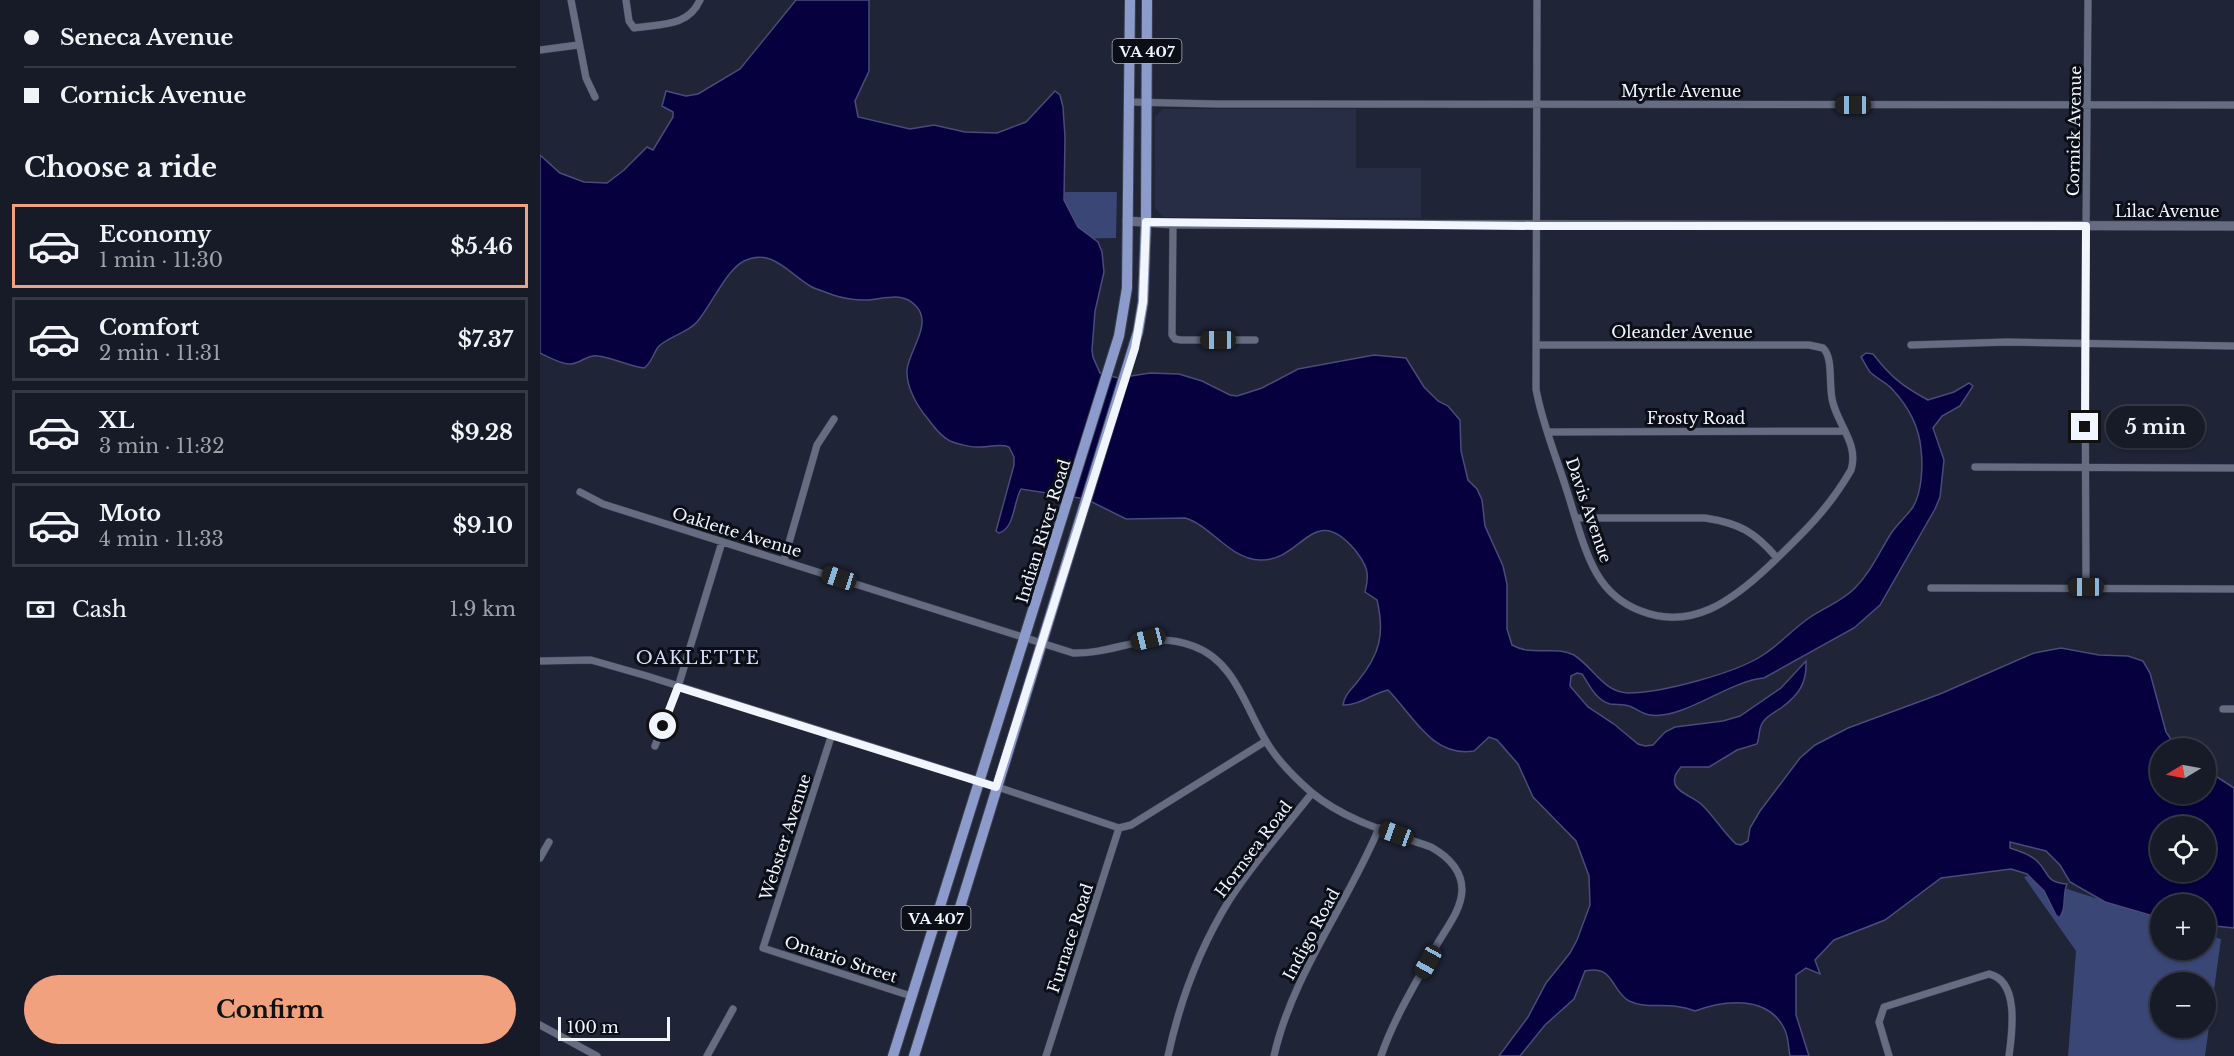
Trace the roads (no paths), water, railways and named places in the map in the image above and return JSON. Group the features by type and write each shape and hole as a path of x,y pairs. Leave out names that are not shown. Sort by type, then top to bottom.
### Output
{"main road":[{"name":"Indian River Road","path":"893,1056 1121,327 1126,288 1130,0"},
{"name":"Indian River Road","path":"914,1056 1138,332 1143,302 1146,222 1147,0"}],"street":[{"path":"571,0 586,78 595,97"},
{"path":"626,0 629,21 634,28 682,21 693,14 700,0"},
{"name":"Davis Avenue","path":"1537,0 1536,389 1592,564 1602,582 1623,603 1652,615 1681,618 1712,609 1746,588 1824,512 1851,470 1854,454 1833,403 1829,384 1829,358 1826,350"},
{"name":"Cornick Avenue","path":"2086,587 2085,345 2088,0"},
{"path":"540,50 578,45"},
{"name":"Myrtle Avenue","path":"1129,102 1537,105 2234,105"},
{"name":"Lilac Avenue","path":"1127,221 1173,224 1537,226 2234,226"},
{"path":"1173,224 1172,335 1175,339 1181,340 1255,340"},
{"path":"1911,345 1966,342 2234,346"},
{"name":"Oleander Avenue","path":"1537,345 1817,345 1826,350"},
{"path":"784,560 817,445 834,419"},
{"name":"Frosty Road","path":"1548,432 1845,431"},
{"path":"1975,467 2234,468"},
{"name":"Oaklette Avenue","path":"580,492 603,504 1042,644 1073,652 1091,653 1148,639 1166,640 1194,646 1211,656 1231,675 1276,756 1312,793 1341,812 1440,852 1457,870 1462,888 1457,911 1398,1018 1381,1056"},
{"path":"1576,518 1720,520 1755,534 1777,558"},
{"path":"655,746 678,687 722,542"},
{"path":"1930,588 2234,589"},
{"path":"540,661 591,660 980,781 1119,828 1131,825 1266,741"},
{"path":"2223,709 2234,709"},
{"name":"Webster Avenue","path":"763,948 832,734"},
{"name":"Hornsea Road","path":"1168,1056 1184,996 1198,958 1210,935 1231,898 1312,793"},
{"name":"Furnace Road","path":"1046,1056 1119,828"},
{"name":"Indigo Road","path":"1274,1056 1283,1024 1300,982 1364,865 1379,828"},
{"path":"540,858 549,842"},
{"name":"Ontario Street","path":"763,948 911,996"},
{"path":"1889,1056 1879,1022 1881,1012 1891,1004 1981,976 1994,975 2004,983 2009,996 2013,1021 2009,1056"},
{"path":"707,1056 733,1009"},
{"path":"540,1025 597,1056"}],"district":[{"name":"OAKLETTE","path":"698,658"}]}
